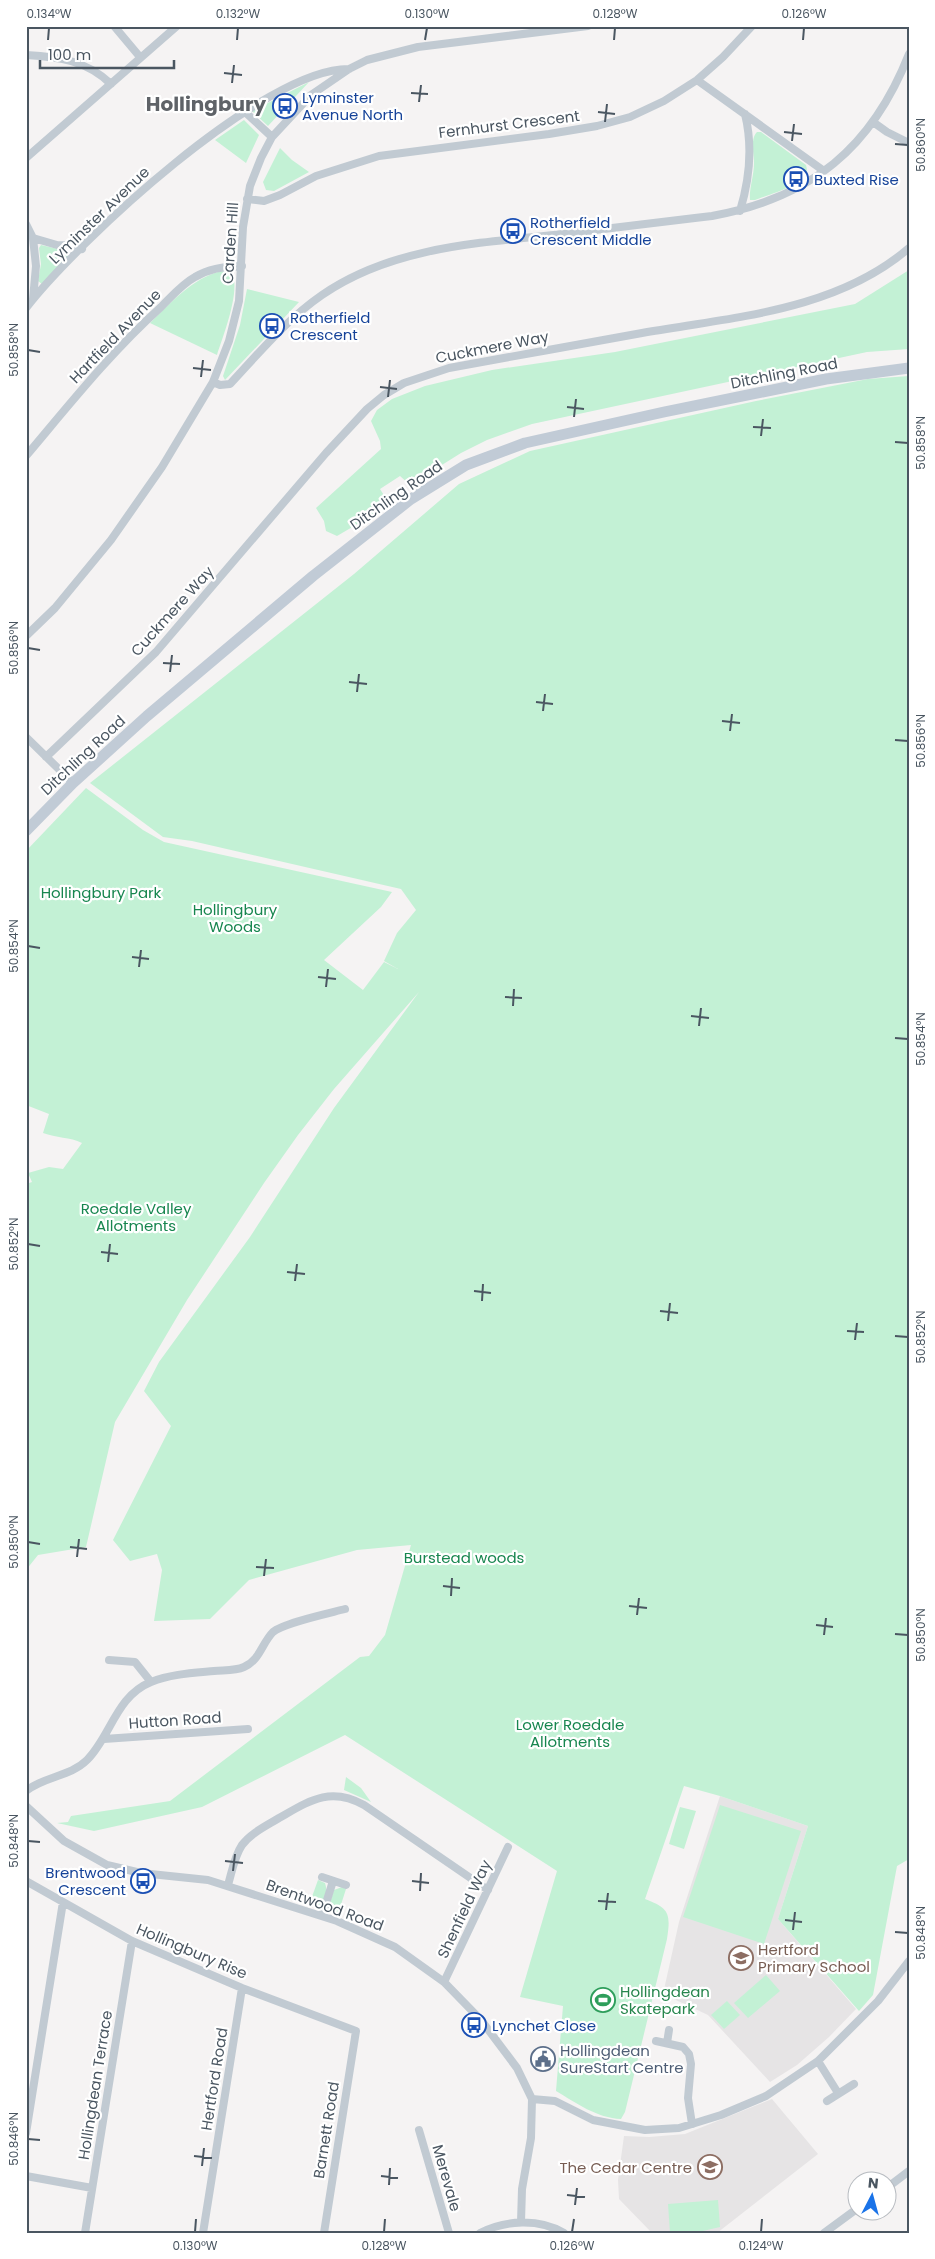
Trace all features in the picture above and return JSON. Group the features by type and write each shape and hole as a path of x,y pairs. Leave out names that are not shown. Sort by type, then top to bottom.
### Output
{"street":[{"path":"114,26 140,57"},
{"path":"26,158 177,26"},
{"name":"Carden Hill","path":"26,636 55,608 116,533 162,467 213,382 223,360 239,301 247,199 261,158 272,137 311,95 349,69 389,53 418,47 588,26"},
{"name":"Fernhurst Crescent","path":"247,199 264,201 280,195 316,176 379,156 597,126 630,117 697,80 724,57 752,26"},
{"path":"213,382 220,385 230,384 277,334 306,307 362,272 386,263 438,249 484,242 702,217 740,210 781,196 824,171 848,151 873,122 893,90 909,54"},
{"path":"26,55 71,59 100,74 111,84"},
{"name":"Lyminster Avenue","path":"26,308 134,197 244,111 287,87 336,69 349,69"},
{"path":"697,80 824,171"},
{"path":"244,111 272,137"},
{"path":"740,210 745,193 750,158 745,114"},
{"path":"873,122 887,132 909,143"},
{"path":"26,224 33,238 36,266 33,299"},
{"path":"33,238 57,245 78,246 82,249"},
{"name":"Cuckmere Way","path":"46,758 156,652 326,453 361,415 384,395 404,383 449,368 759,312 817,299 857,283 909,248"},
{"name":"Hartfield Avenue","path":"26,456 91,378 130,336 184,284 218,267 242,266"},
{"name":"Ditchling Road","path":"26,831 72,783 147,716 336,558 412,499 466,465 525,443 664,412 826,380 909,368"},
{"path":"26,737 72,783"},
{"path":"26,1791 38,1783 74,1770 86,1761 104,1738 121,1706 139,1689 151,1682 184,1674 242,1668 252,1663 269,1638 277,1630 345,1608"},
{"path":"109,1660 135,1662 151,1682"},
{"name":"Hutton Road","path":"104,1738 248,1729"},
{"path":"228,1885 238,1854 250,1837 307,1802 335,1796 353,1799 364,1805 488,1890"},
{"name":"Brentwood Road","path":"26,1806 64,1842 107,1865 125,1870 185,1876 228,1885 357,1928 395,1947 444,1982 481,2020 517,2068 532,2098 531,2138 522,2189 521,2222"},
{"name":"Shenfield Way","path":"444,1982 508,1847"},
{"path":"322,1877 346,1885"},
{"name":"Hollingbury Rise","path":"26,1881 132,1941 242,1988 356,2031"},
{"path":"322,1916 334,1881"},
{"path":"26,2132 64,1902"},
{"name":"Hollingdean Terrace","path":"85,2233 132,1941"},
{"path":"532,2098 555,2101 593,2120 625,2128 657,2131 692,2124 741,2108 766,2096 818,2061 878,2001 909,1961"},
{"name":"Hertford Road","path":"203,2233 242,1988"},
{"path":"667,2043 669,2030"},
{"name":"Barnett Road","path":"324,2233 356,2031"},
{"path":"656,2041 682,2047 690,2056 688,2098 692,2124"},
{"path":"818,2061 838,2093"},
{"path":"827,2101 854,2084"},
{"name":"Merevale","path":"419,2130 449,2233"},
{"path":"898,2179 909,2171"},
{"path":"26,2176 92,2188"},
{"path":"824,2233 848,2215"},
{"path":"480,2233 503,2224 521,2222 550,2227 564,2233"}],"shaded area":[{"name":"Hertford Primary School","path":"720,1796 808,1826 778,1919 856,2009 829,2037 797,2065 770,2082 708,2015 663,1994 679,1922"},
{"name":"The Cedar Centre","path":"772,2099 818,2154 717,2233 652,2233 619,2199 618,2180 624,2136 649,2137 685,2134"}],"green space":[{"path":"309,82 268,126 252,111"},
{"path":"244,120 259,135 246,163 215,140"},
{"path":"757,132 761,132 806,165 807,172 801,180 789,187 755,200 750,200 754,168 753,143"},
{"path":"280,148 292,160 309,172 274,191 266,190 263,182"},
{"path":"41,245 67,251 69,256 42,284 38,281 41,264 39,248"},
{"path":"909,270 909,349 867,352 532,424 487,440 461,453 410,485 400,476 380,489 390,505 337,536 326,531 324,521 316,508 381,449 380,441 371,421 377,410 392,399 425,386 492,370 615,352 855,304"},
{"path":"221,271 232,273 234,291 230,314 217,355 150,323 191,285"},
{"path":"247,289 299,302 225,380 223,376 240,325"},
{"path":"909,376 909,1859 897,1866 873,1995 859,2011 778,1919 808,1826 720,1796 684,1786 645,1899 664,1909 669,1923 667,1939 625,2112 621,2119 612,2118 587,2109 556,2091 563,2006 520,1997 557,1871 345,1735 202,1807 94,1831 57,1823 68,1822 71,1816 170,1801 360,1657 369,1656 385,1635 411,1545 357,1550 249,1580 210,1619 154,1621 162,1570 157,1554 130,1561 113,1540 171,1426 144,1391 159,1362 250,1237 334,1108 419,992 334,1089 298,1135 187,1300 115,1422 86,1547 38,1555 26,1570 26,1184 32,1182 28,1173 49,1167 63,1169 82,1143 43,1133 49,1114 26,1105 26,851 86,788 143,830 164,842 392,892 381,907 324,960 363,990 384,962 398,969 384,961 397,933 416,910 401,889 192,841 163,837 90,783 354,574 459,484 530,451 756,401 868,379"},
{"path":"346,1777 361,1788 371,1802 344,1790"},
{"path":"720,1805 801,1831 764,1944 683,1917"},
{"path":"680,1807 696,1811 684,1849 669,1844"},
{"path":"318,1880 325,1883 326,1893 318,1907 309,1905"},
{"path":"342,1887 346,1889 338,1914 331,1912 329,1905 334,1890"},
{"path":"766,1975 780,1991 748,2018 734,2003"},
{"path":"727,2001 740,2015 724,2029 711,2015"},
{"path":"718,2200 720,2227 694,2233 670,2233 668,2204"}],"place":[{"name":"Lyminster Avenue North","path":"285,106"},
{"name":"Buxted Rise","path":"796,179"},
{"name":"Rotherfield Crescent Middle","path":"513,231"},
{"name":"Rotherfield Crescent","path":"272,326"},
{"name":"Brentwood Crescent","path":"143,1881"},
{"name":"Hertford Primary School","path":"741,1958"},
{"name":"Hollingdean Skatepark","path":"603,2000"},
{"name":"Lynchet Close","path":"474,2025"},
{"name":"Hollingdean SureStart Centre","path":"543,2059"},
{"name":"The Cedar Centre","path":"710,2167"}],"district":[{"name":"Hollingbury","path":"206,104"}],"park label":[{"name":"Hollingbury Park","path":"101,892"},
{"name":"Hollingbury Woods","path":"235,918"},
{"name":"Roedale Valley Allotments","path":"136,1216"},
{"name":"Burstead woods","path":"464,1557"},
{"name":"Lower Roedale Allotments","path":"570,1732"}]}
